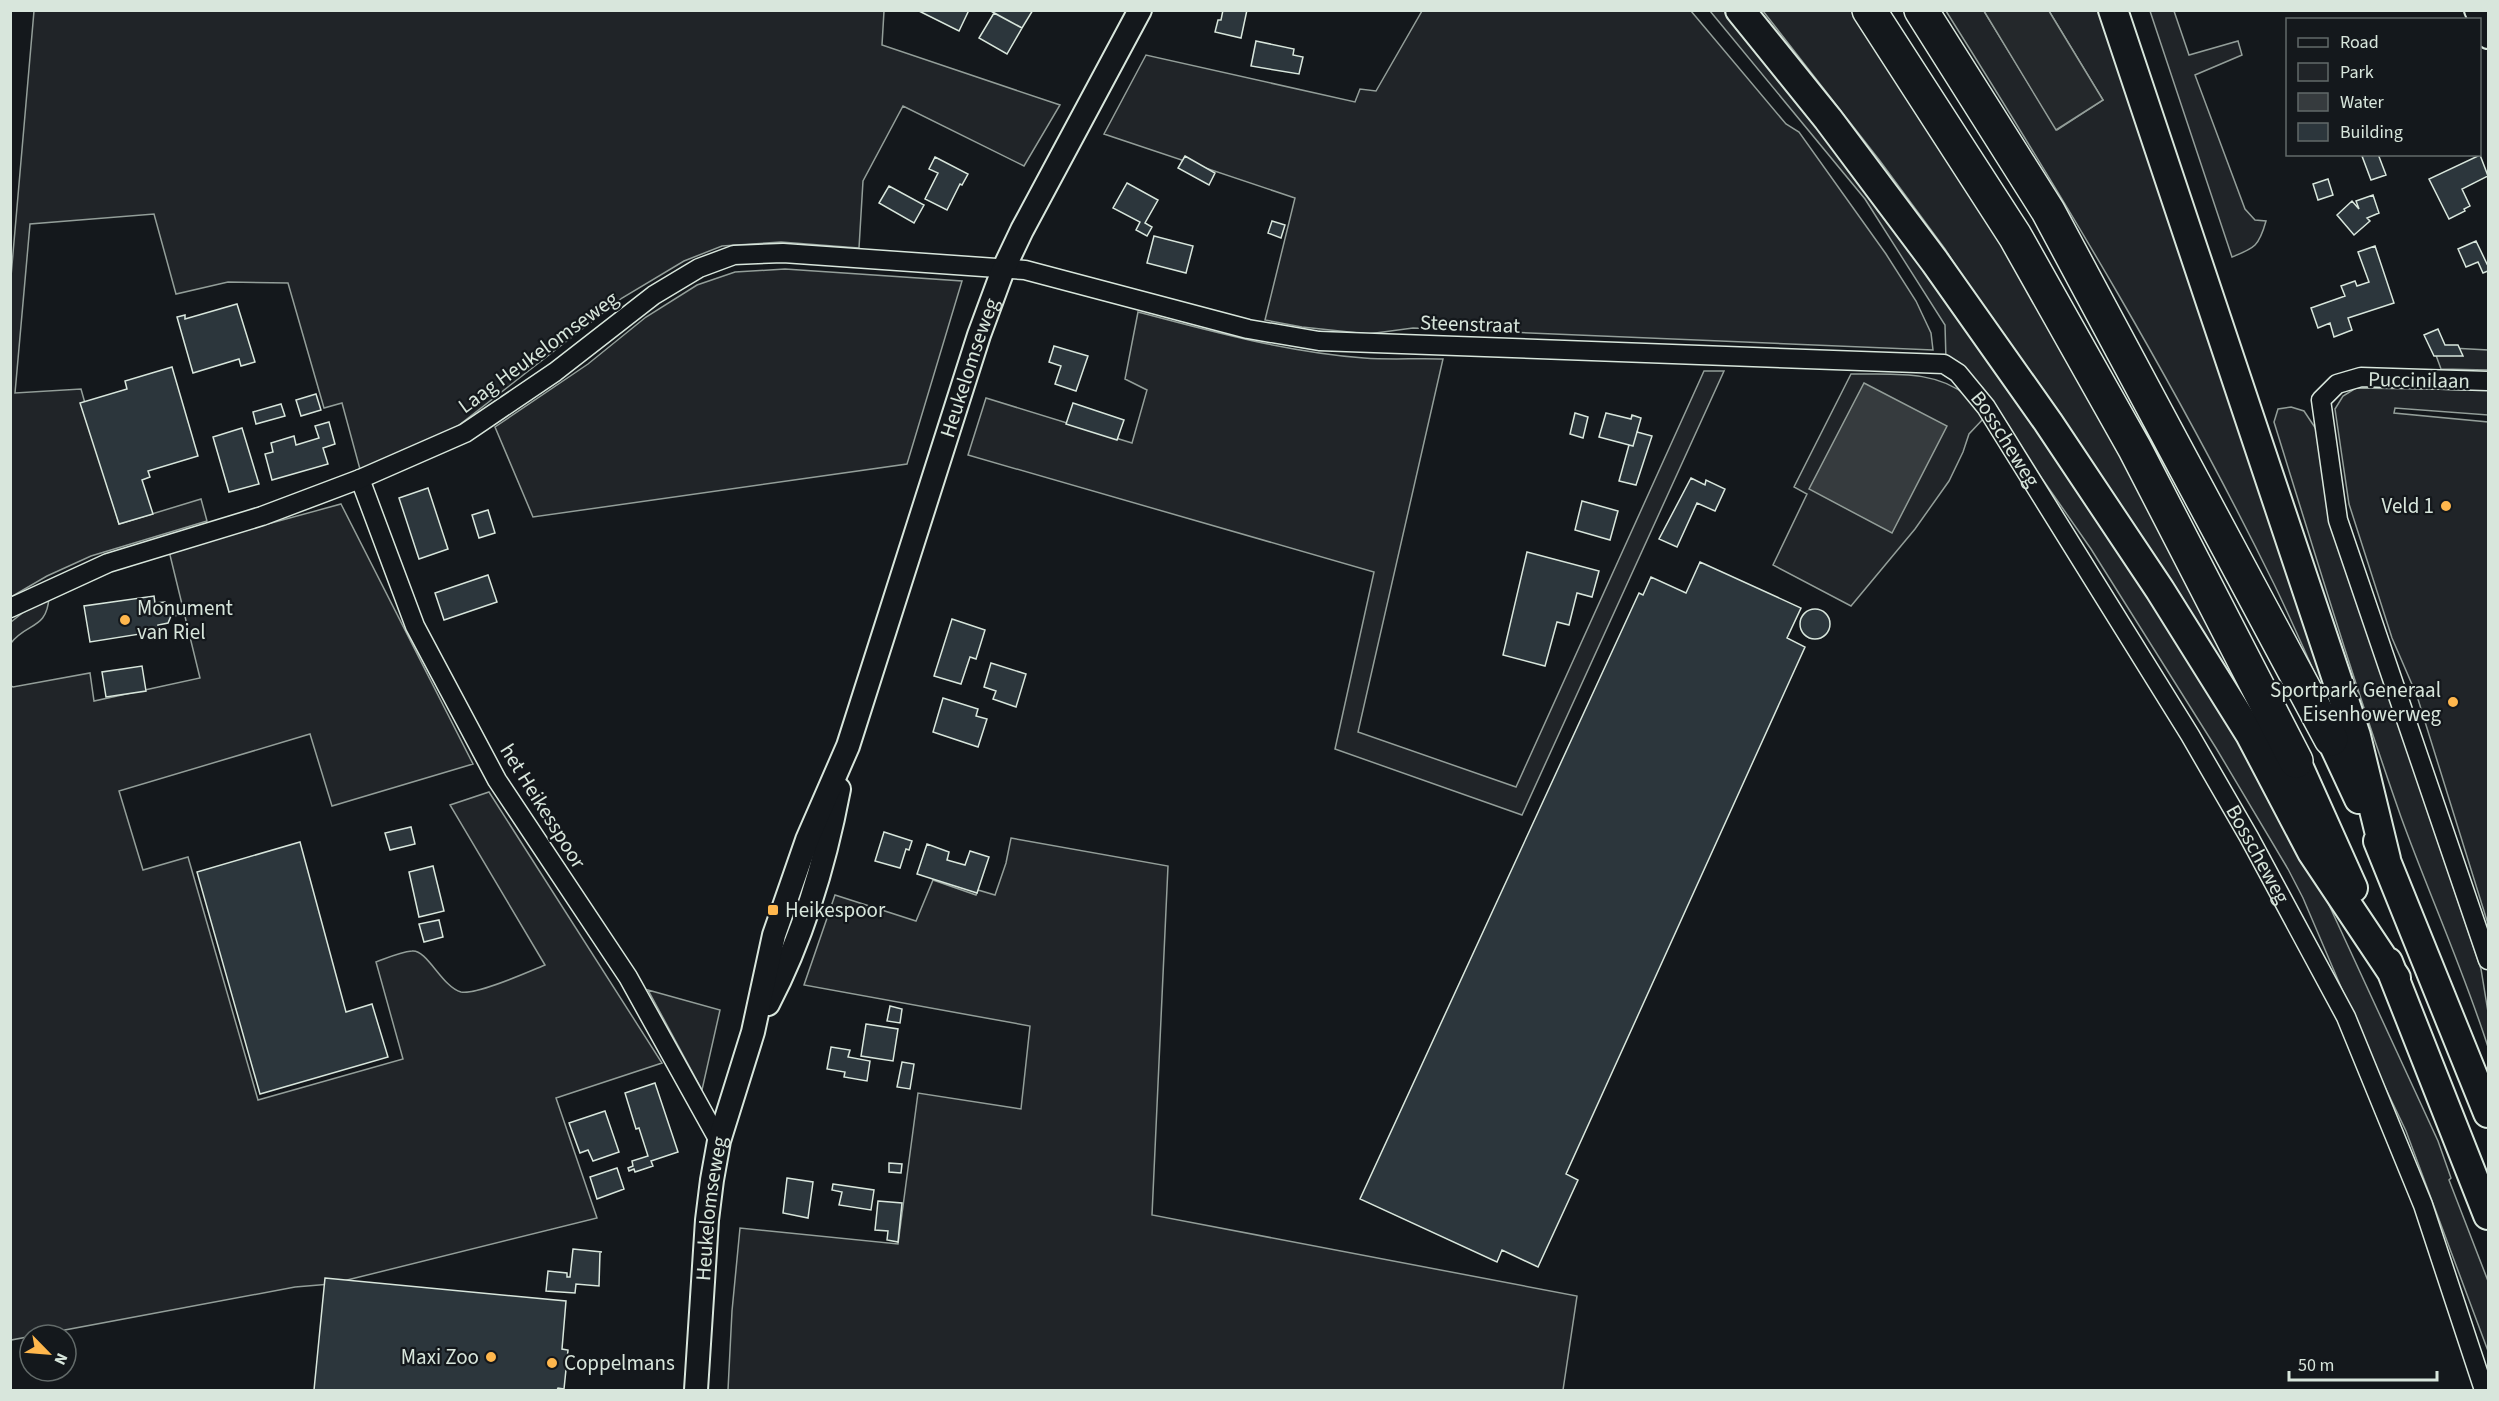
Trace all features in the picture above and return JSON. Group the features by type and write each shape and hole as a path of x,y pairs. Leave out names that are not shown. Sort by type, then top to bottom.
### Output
{"highway":[{"path":"1869,10 2026,256 2135,449 2296,761"},
{"path":"1921,10 2048,211 2331,739"}],"main road":[{"path":"1740,10 1828,119 1935,262 2048,422 2160,590 2250,735 2312,852 2396,978"},
{"path":"2114,10 2356,736 2386,859"},
{"path":"2331,739 2386,859 2488,1113"},
{"path":"2296,761 2396,978 2488,1215"}],"street":[{"name":"Heukelomseweg","path":"696,1390 707,1220 720,1141 753,1032 779,984 828,847 848,746 979,335 1003,270 1049,177 1140,10"},
{"path":"2481,21 2488,37"},
{"name":"Laag Heukelomseweg","path":"10,608 108,563 262,516 360,479 465,433 555,372 654,295 699,268 734,255 783,253 1003,270"},
{"name":"Steenstraat","path":"1003,270 1025,270 1248,329 1319,341 1944,364"},
{"name":"Bosscheweg","path":"1944,364 1958,373 1986,407 2190,735 2249,837 2346,1017 2422,1205 2484,1390"},
{"name":"Puccinilaan","path":"2488,381 2361,377 2337,384 2322,400 2338,519 2488,960"},
{"name":"het Heikesspoor","path":"360,479 415,626 491,770 628,977 720,1141"}],"green space":[{"path":"34,11 884,11 882,45 1060,105 1024,166 903,106 863,181 859,248 781,242 722,246 684,261 622,298 454,429 361,473 342,403 324,408 288,283 228,282 176,294 154,214 30,224 15,393 81,389 119,524 201,499 207,521 91,556 47,576 11,597 10,288"},
{"path":"1422,11 1691,11 1786,124 1799,132 1886,254 1916,301 1931,333 1933,350 1413,328 1368,334 1302,327 1265,320 1295,198 1104,134 1146,55 1355,102 1360,89 1376,91"},
{"path":"1710,11 1725,11 1816,121 1945,299 2008,391 2053,446 2179,631 2324,894 2438,1141 2451,1178 2449,1180 2488,1281 2488,1351 2406,1131 2288,869 2216,748 2091,549 1993,408 1946,360 1945,325 1865,199"},
{"path":"1763,11 1853,11 1991,220 2184,565 2252,714 2024,375 1945,249 1880,161"},
{"path":"1946,11 1984,11 2057,130 2103,100 2049,11 2105,11 2350,754 2274,584 2198,437 2076,222"},
{"path":"2150,11 2174,11 2189,55 2238,41 2242,55 2195,75 2245,209 2255,220 2266,221 2255,245 2232,257"},
{"path":"785,269 962,281 907,464 533,517 495,427 588,364 646,317 697,285 735,272"},
{"path":"1138,312 1222,334 1307,351 1374,359 1443,359 1358,732 1516,787 1704,371 1724,371 1522,815 1335,749 1374,572 968,455 986,398 1132,443 1147,390 1125,379"},
{"path":"2433,347 2488,350 2488,370 2441,369"},
{"path":"1851,374 1912,375 1941,381 1970,398 1985,417 1969,434 1949,481 1915,529 1851,606 1773,565 1807,494 1794,487"},
{"name":"Sportpark Generaal Eisenhowerweg","path":"2356,388 2488,390 2488,415 2395,408 2394,413 2488,422 2488,924 2417,696 2392,638 2349,504 2335,409 2343,396"},
{"path":"2291,407 2304,411 2316,429 2339,549 2481,969 2488,1012 2488,1047 2384,768 2274,422 2278,409"},
{"path":"341,504 473,764 332,806 310,734 119,791 143,870 188,857 258,1100 403,1059 376,962 403,953 418,952 447,983 461,992 490,987 545,965 450,805 489,792 662,1063 556,1098 597,1218 331,1284 295,1287 78,1327 78,1323 18,1323 18,1339 11,1340 10,685 13,687 90,673 94,701 200,678 169,551"},
{"path":"49,597 47,608 40,621 17,636 11,643 11,622 35,603"},
{"path":"1011,838 1168,866 1152,1215 1577,1296 1563,1390 728,1390 732,1311 740,1228 898,1244 918,1093 1021,1109 1030,1026 804,985 835,895 916,921 933,880 976,895 978,890 995,895 1006,863"},
{"path":"648,990 720,1010 702,1090"}],"shaded area":[{"path":"1984,11 2049,11 2103,100 2056,130"}],"water":[{"path":"1864,383 1947,426 1892,533 1809,489"}],"building":[{"path":"917,10 969,10 959,31"},
{"path":"989,10 1033,10 1022,28"},
{"path":"1223,10 1247,10 1241,38 1215,32"},
{"path":"994,13 1022,28 1007,54 979,38"},
{"path":"1256,41 1294,49 1293,55 1303,57 1299,74 1251,66"},
{"path":"1185,156 1215,173 1209,185 1178,168"},
{"path":"2362,156 2379,156 2386,175 2371,180"},
{"path":"2478,156 2480,156 2488,176 2462,189 2470,206 2449,219 2429,179"},
{"path":"935,157 968,174 962,185 960,184 947,210 925,199 938,173 929,169"},
{"path":"2328,179 2333,195 2318,200 2313,184"},
{"path":"1127,183 1158,200 1145,223 1152,227 1147,236 1136,230 1140,222 1113,208"},
{"path":"889,186 924,205 914,223 879,203"},
{"path":"2373,195 2379,213 2367,218 2370,221 2354,235 2337,215 2352,201 2359,209 2356,201"},
{"path":"1272,221 1285,225 1281,238 1268,233"},
{"path":"1154,236 1193,246 1186,273 1147,263"},
{"path":"2476,241 2488,263 2488,271 2483,273 2478,262 2466,267 2458,249"},
{"path":"2375,246 2394,303 2348,318 2352,330 2334,337 2330,323 2318,328 2311,308 2345,296 2341,286 2355,281 2357,286 2369,282 2358,252"},
{"path":"237,304 255,362 241,366 239,359 193,373 177,317 185,315 185,319"},
{"path":"2438,329 2445,345 2458,345 2463,356 2434,356 2424,335"},
{"path":"1054,346 1088,356 1076,391 1055,384 1061,366 1049,362"},
{"path":"172,367 198,456 148,471 150,477 142,480 153,514 119,524 80,403 127,389 125,381"},
{"path":"316,394 321,410 301,416 296,400"},
{"path":"1073,403 1124,420 1117,440 1066,424"},
{"path":"281,404 285,416 256,424 253,412"},
{"path":"1575,413 1588,417 1583,438 1570,434"},
{"path":"1606,413 1631,419 1632,415 1641,418 1633,446 1599,437"},
{"path":"329,422 335,444 323,448 328,464 272,480 265,454 273,452 271,443 294,436 296,445 319,438 315,426"},
{"path":"242,428 259,484 229,492 213,437"},
{"path":"1637,432 1652,436 1636,485 1619,481 1629,445 1633,446"},
{"path":"1691,478 1705,485 1706,480 1725,489 1715,511 1697,503 1677,547 1659,539"},
{"path":"428,488 448,549 419,559 399,498"},
{"path":"1582,501 1618,511 1610,540 1575,530"},
{"path":"488,510 495,533 479,538 472,515"},
{"path":"1527,552 1599,571 1592,597 1577,593 1569,625 1557,622 1545,666 1503,655"},
{"path":"1700,562 1801,608 1787,638 1805,647 1566,1174 1578,1180 1538,1267 1502,1250 1497,1262 1360,1199 1639,593 1643,595 1651,577 1686,593"},
{"path":"488,575 497,602 444,620 435,593"},
{"path":"154,596 155,603 165,602 169,607 178,606 179,615 171,616 168,623 158,625 159,631 90,642 84,606"},
{"path":"1815,609 1821,610 1829,618 1829,630 1821,638 1815,639 1809,638 1801,630 1800,624 1801,618 1809,610"},
{"path":"952,619 985,630 976,659 970,657 961,684 934,676"},
{"path":"991,663 1026,674 1016,707 993,699 996,691 984,687"},
{"path":"142,666 146,691 106,697 102,672"},
{"path":"943,698 978,709 976,716 987,719 978,747 933,732"},
{"path":"411,827 415,844 390,850 385,833"},
{"path":"884,832 912,841 909,850 906,849 900,868 875,861"},
{"path":"300,842 346,1012 372,1004 388,1057 260,1094 197,872"},
{"path":"927,844 949,852 947,860 965,865 970,851 989,857 977,893 917,874"},
{"path":"433,866 444,911 419,917 409,872"},
{"path":"439,920 443,937 424,942 419,924"},
{"path":"890,1006 902,1009 900,1023 887,1021"},
{"path":"866,1024 898,1029 893,1061 861,1056"},
{"path":"831,1047 850,1050 848,1057 870,1061 867,1081 844,1077 845,1072 827,1069"},
{"path":"902,1062 914,1064 910,1089 897,1087"},
{"path":"655,1083 678,1152 651,1161 653,1166 635,1172 634,1169 629,1171 628,1168 633,1166 632,1161 648,1156 639,1128 636,1129 625,1093"},
{"path":"605,1111 619,1152 593,1161 588,1150 580,1153 569,1123"},
{"path":"889,1163 902,1164 901,1173 889,1172"},
{"path":"617,1168 624,1189 597,1199 590,1177"},
{"path":"787,1178 813,1182 808,1218 783,1213"},
{"path":"833,1184 874,1190 871,1210 839,1205 842,1192 832,1190"},
{"path":"878,1201 902,1203 898,1242 887,1240 888,1231 875,1230"},
{"path":"573,1249 602,1252 600,1252 599,1286 576,1284 575,1293 546,1291 548,1271 567,1273 567,1277 570,1277"},
{"path":"325,1278 566,1301 562,1349 568,1350 564,1389 314,1390"}],"place":[{"name":"Veld 1","path":"2446,506"},
{"name":"Monument van Riel","path":"125,620"},
{"name":"Sportpark Generaal Eisenhowerweg","path":"2453,702"},
{"name":"Heikespoor","path":"773,910"},
{"name":"Maxi Zoo","path":"491,1357"},
{"name":"Coppelmans","path":"552,1363"}]}
